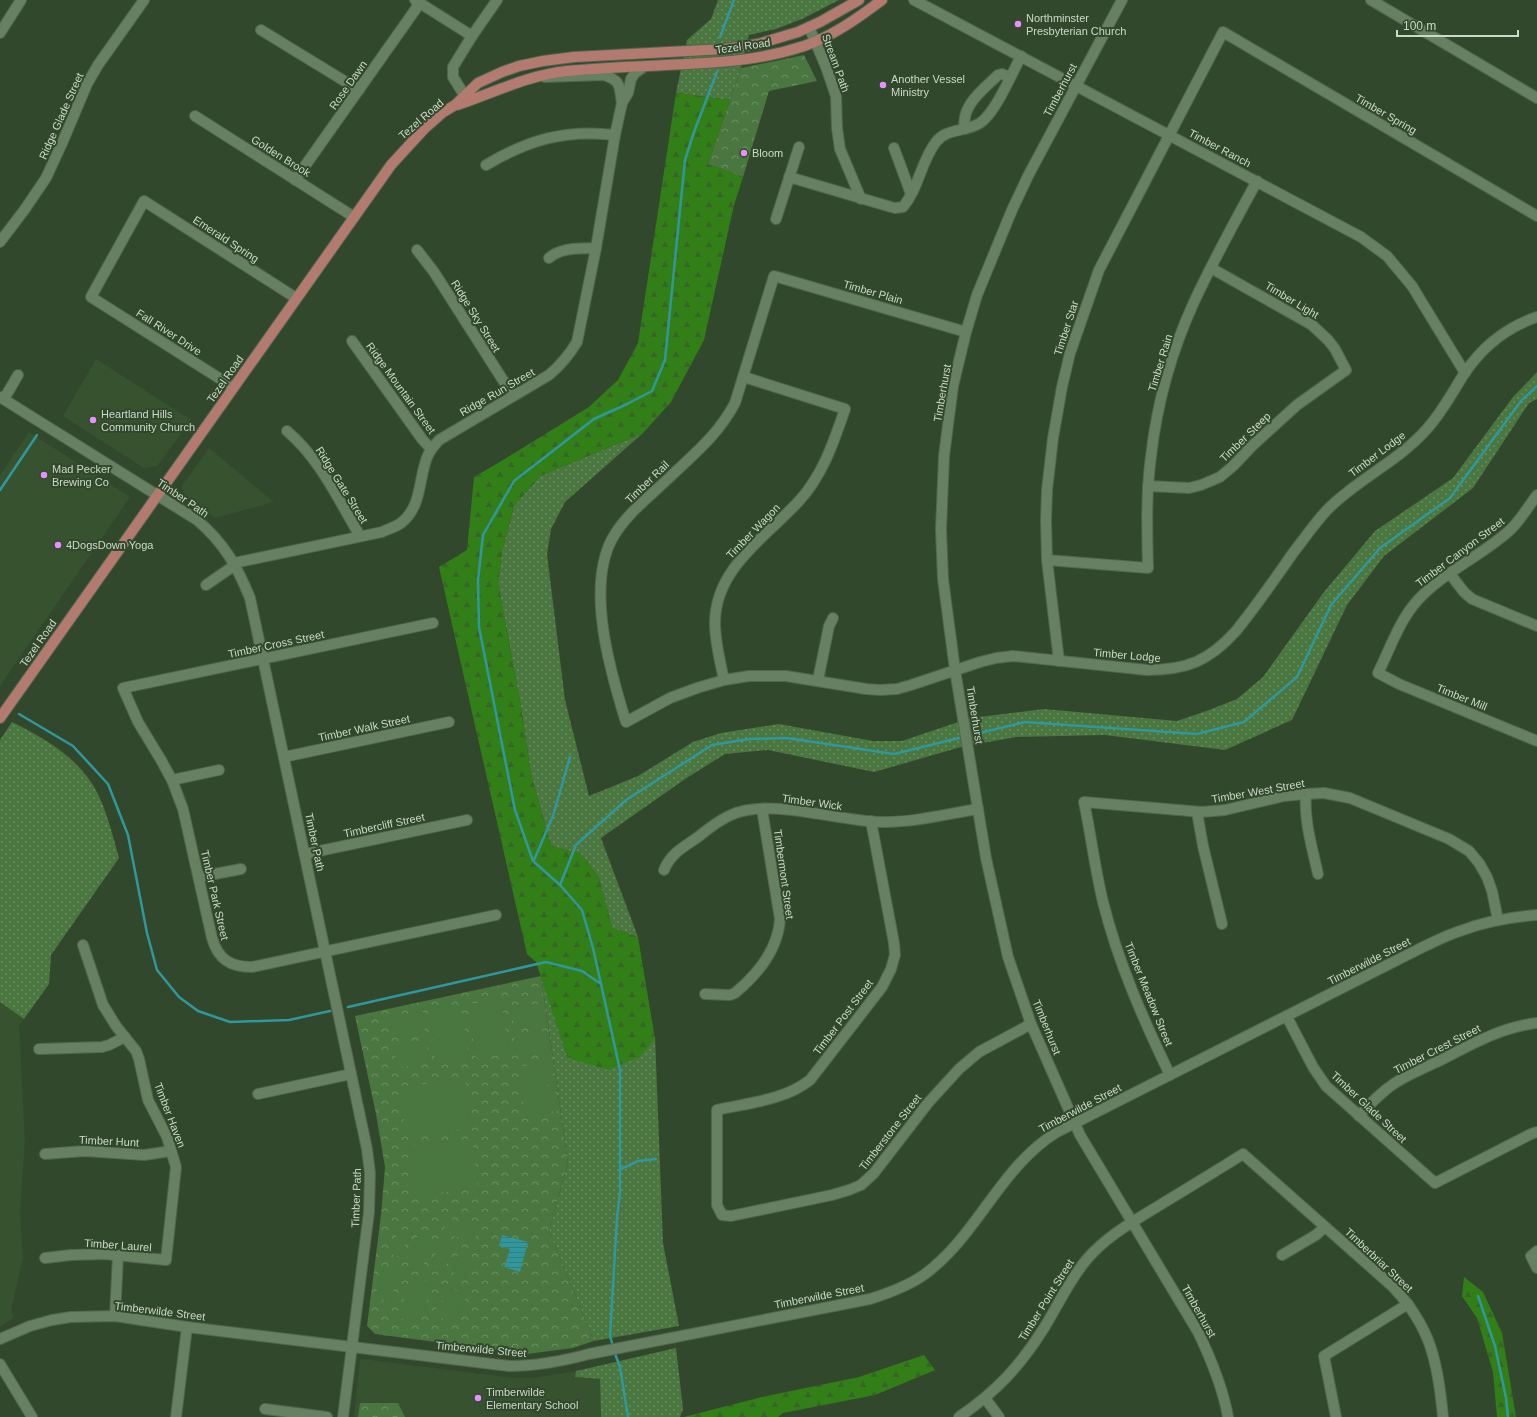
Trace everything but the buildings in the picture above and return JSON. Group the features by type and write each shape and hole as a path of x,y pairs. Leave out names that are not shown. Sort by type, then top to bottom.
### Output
{"main road":[{"name":"Tezel Road","path":"466,98 478,83 519,66 574,56 740,47 780,38 809,27 859,0"},
{"name":"Tezel Road","path":"0,718 391,165 403,150 442,113 466,98 533,77 566,71 748,60 781,53 805,46 839,30 882,0"}],"street":[{"path":"0,33 21,0"},
{"name":"Ridge Glade Street","path":"0,242 46,178 87,84 98,65 144,0"},
{"path":"466,98 453,77 453,67 497,0"},
{"name":"Timber Ranch","path":"914,0 1361,237 1387,256 1412,286 1465,373"},
{"name":"Timberhurst","path":"1122,0 1028,176 1012,210 977,295 966,332 953,386 944,456 941,529 943,579 955,670 986,858 1008,957 1031,1024 1080,1135 1175,1292 1208,1353 1219,1383 1228,1417"},
{"path":"1371,0 1537,98"},
{"path":"417,2 472,36"},
{"name":"Rose Dawn","path":"296,180 359,90 417,2"},
{"name":"Stream Path","path":"809,27 816,41 836,96 837,128 840,148 862,199"},
{"path":"261,30 359,90"},
{"name":"Timber Star","path":"1059,660 1047,560 1047,490 1053,438 1070,353 1099,270 1223,32"},
{"name":"Timber Spring","path":"1223,32 1537,216"},
{"path":"789,177 862,199 900,208 905,205 911,194 936,140 949,133 973,127 985,120 1021,56"},
{"name":"Ridge Run Street","path":"234,564 382,532 401,523 412,511 418,498 424,466 431,449 439,440 549,375 561,365 577,342 596,248 615,135 622,103 628,93 631,79 635,73 645,66"},
{"path":"965,129 966,112 971,103 998,75 1004,74 1010,77"},
{"name":"Ridge Run Street","path":"533,77 570,78 603,75 610,77 616,80 618,84 622,103"},
{"name":"Golden Brook","path":"195,116 354,217"},
{"path":"486,165 520,147 552,137 598,133 615,135"},
{"path":"776,219 799,146"},
{"path":"894,148 911,194"},
{"name":"Timber Rain","path":"1047,560 1148,568 1148,486 1155,428 1164,387 1183,330 1194,303 1257,181"},
{"name":"Fall River Drive","path":"144,201 91,297 233,387"},
{"name":"Emerald Spring","path":"144,201 296,298"},
{"path":"549,258 554,254 568,249 596,248"},
{"name":"Ridge Sky Street","path":"418,250 434,272 513,396"},
{"name":"Timber Light","path":"1211,268 1312,325 1335,349 1346,370"},
{"name":"Timber Plain","path":"774,276 966,332"},
{"name":"Timber Rail","path":"626,722 617,694 604,631 601,606 600,580 606,554 612,539 625,521 719,429 735,403 774,276"},
{"name":"Timber Lodge","path":"626,722 670,698 697,688 724,680 763,675 818,680 880,690 912,686 980,662 1008,656 1021,656 1147,670 1167,670 1186,666 1210,655 1224,644 1240,627 1312,527 1327,510 1349,490 1411,445 1425,431 1481,352 1492,342 1516,326 1537,317"},
{"name":"Ridge Mountain Street","path":"352,341 422,439 431,449"},
{"name":"Timber Steep","path":"1148,486 1189,488 1220,477 1234,466 1253,445 1297,405 1346,370"},
{"path":"2,398 18,375"},
{"name":"Timber Wagon","path":"724,680 717,647 715,623 716,612 724,584 737,563 800,500 807,490 833,445 845,409 744,377"},
{"name":"Timber Path","path":"2,398 197,520 221,544 234,564 250,598 326,952 367,1149 370,1173 369,1212 343,1417"},
{"name":"Ridge Gate Street","path":"287,431 304,446 316,462 360,536"},
{"name":"Timber Canyon Street","path":"1378,673 1411,608 1425,592 1485,550 1509,530 1536,500"},
{"path":"206,585 234,564"},
{"path":"1450,574 1464,592 1472,598 1537,626"},
{"path":"818,680 829,626 833,618"},
{"name":"Timber Cross Street","path":"123,688 433,623"},
{"name":"Timber Mill","path":"1378,673 1399,684 1537,741"},
{"name":"Timber Park Street","path":"123,688 138,722 172,780 183,809 214,946 219,954 230,964 240,967 252,967 496,915"},
{"name":"Timber Walk Street","path":"284,758 449,722"},
{"path":"172,780 219,770"},
{"name":"Timber West Street","path":"1084,802 1197,812 1225,810 1284,796 1324,793 1350,798 1449,839 1462,846 1479,863 1487,877 1498,920"},
{"path":"1306,794 1305,808 1308,831 1318,874"},
{"name":"Timber Meadow Street","path":"1084,802 1103,902 1124,970 1148,1030 1170,1075"},
{"name":"Timbermont Street","path":"705,994 730,995 735,993 764,964 778,937 780,919 762,809"},
{"name":"Timber Wick","path":"664,870 670,858 720,820 744,810 783,810 871,821 908,820 978,810"},
{"path":"1197,812 1203,846 1222,924"},
{"name":"Timbercliff Street","path":"305,854 467,820"},
{"name":"Timber Post Street","path":"722,1215 717,1205 717,1110 788,1094 800,1088 810,1080 882,987 893,962 895,955 894,943 871,821"},
{"path":"198,877 241,869"},
{"name":"Timberwilde Street","path":"0,1339 30,1326 52,1320 115,1316 187,1327 352,1348 509,1366 545,1364 870,1299 899,1289 913,1282 925,1274 948,1254 1022,1159 1047,1138 1422,947 1463,930 1498,920 1518,916 1537,915"},
{"name":"Timber Haven","path":"83,945 103,1005 116,1026 136,1051 140,1059 148,1100 167,1137 176,1167 166,1260"},
{"name":"Timber Glade Street","path":"1287,1016 1319,1076 1334,1094 1435,1183 1537,1132"},
{"name":"Timber Crest Street","path":"1359,1116 1382,1093 1395,1083 1410,1075 1493,1034 1511,1028 1537,1023"},
{"name":"Timberstone Street","path":"722,1215 731,1216 832,1195 861,1185 874,1173 928,1103 959,1069 979,1052 999,1039 1031,1024"},
{"path":"38,1050 102,1047 124,1037"},
{"path":"258,1094 351,1074"},
{"name":"Timber Hunt","path":"45,1154 85,1151 144,1155 171,1150"},
{"name":"Timber Point Street","path":"959,1417 985,1398 1015,1370 1027,1354 1072,1280 1086,1260 1110,1237 1243,1154"},
{"name":"Timberbriar Street","path":"1243,1154 1392,1286 1408,1304 1419,1320 1433,1350 1443,1417"},
{"path":"1282,1255 1316,1235 1325,1227"},
{"path":"1534,1253 1537,1268"},
{"name":"Timber Laurel","path":"45,1258 90,1254 166,1260"},
{"path":"115,1316 118,1256"},
{"path":"1336,1417 1324,1356 1408,1304"},
{"path":"176,1417 187,1327"},
{"path":"0,1364 32,1417"},
{"path":"985,1398 999,1417"},
{"path":"265,1409 326,1417"}],"shaded area":[{"path":"96,359 191,420 157,466 144,468 63,416"},
{"path":"29,432 130,497 0,686 0,475"},
{"path":"209,448 274,502 215,518 184,494 182,486"},
{"path":"0,1002 24,1019 19,1025 25,1141 20,1213 23,1258 11,1310 14,1318 0,1326"},
{"name":"Timberwilde Elementary School","path":"363,1359 515,1378 533,1378 576,1371 575,1377 600,1379 601,1417 354,1417 360,1361"}],"green space":[{"path":"718,0 839,0 802,19 776,29 749,35 741,68 730,100 676,93 687,40 711,19"},
{"path":"804,55 817,81 769,91 743,177 708,164 741,68"},
{"path":"676,93 730,100 708,164 743,177 734,205 704,340 671,402 643,433 540,476 514,506 502,551 498,583 521,707 531,774 551,846 581,854 599,878 612,928 638,937 655,1039 639,1057 608,1070 568,1058 536,962 527,954 439,567 467,550 474,477 589,407 618,380 638,343"},
{"path":"1537,372 1537,399 1529,403 1473,488 1384,556 1347,605 1292,720 1225,750 1105,735 1016,737 961,747 874,772 768,750 725,754 685,779 601,838 638,937 612,928 599,878 581,854 551,846 531,774 521,707 498,583 502,551 514,506 540,476 643,433 565,502 551,529 547,554 565,700 589,796 638,776 693,742 721,733 779,724 873,741 902,741 970,718 1044,709 1177,721 1237,699 1263,677 1324,592 1375,531 1453,478 1513,397"},
{"path":"12,722 43,739 63,753 72,760 88,778 99,795 119,858 51,955 49,984 24,1019 0,1002 0,740"},
{"path":"541,976 568,1058 639,1057 655,1036 663,1243 679,1326 594,1341 549,1231 568,1162"},
{"path":"541,976 568,1162 549,1231 594,1341 573,1348 527,1354 375,1334 367,1326 381,1215 385,1167 376,1114 355,1016"},
{"path":"501,1000 509,1054 476,1058 468,1004"},
{"path":"544,1003 547,1025 514,1029 511,1007"},
{"path":"461,1005 469,1060 436,1064 428,1010"},
{"path":"423,1012 425,1034 393,1038 390,1016"},
{"path":"547,1030 550,1052 517,1056 514,1035"},
{"path":"426,1042 430,1063 397,1068 394,1046"},
{"path":"551,1062 554,1084 521,1089 518,1067"},
{"path":"465,1079 471,1128 406,1136 400,1087"},
{"path":"555,1089 558,1111 525,1115 522,1093"},
{"path":"472,1139 478,1188 413,1196 407,1147"},
{"path":"447,1218 479,1227 474,1242 443,1233"},
{"path":"397,1233 407,1236 401,1257 391,1254"},
{"path":"418,1235 430,1239 423,1267 410,1263"},
{"path":"439,1241 452,1245 444,1273 431,1269"},
{"path":"460,1247 473,1251 465,1279 453,1275"},
{"path":"384,1268 399,1272 390,1302 375,1297"},
{"path":"410,1277 432,1283 420,1324 399,1318"},
{"path":"1464,1277 1483,1292 1502,1333 1516,1417 1497,1417 1493,1372 1477,1318 1462,1296"},
{"path":"443,1286 467,1294 463,1307 439,1300"},
{"path":"438,1302 463,1309 459,1323 434,1316"},
{"path":"676,1348 683,1409 680,1417 601,1417 600,1379 575,1377 576,1371"},
{"path":"924,1355 935,1370 875,1395 783,1413 778,1417 684,1417 762,1397 859,1377"},
{"path":"360,1403 398,1403 405,1417 358,1417"}],"water":[{"path":"502,1235 528,1242 520,1272 504,1267 510,1249 499,1246"}],"waterway":[{"path":"720,37 734,0"},
{"path":"613,1346 610,1336 617,1218 620,1193 620,1070 593,948 582,910 560,885 533,861 515,810 479,627 478,580 483,535 514,481 594,419 652,391 665,360 685,160 717,72"},
{"path":"975,734 1025,722 1197,734 1244,722 1297,677 1331,605 1380,548 1450,498 1521,401 1537,386"},
{"path":"0,490 37,435"},
{"path":"19,714 73,746 108,784 128,835 147,933 157,970 179,997 198,1011 230,1022 289,1020 330,1011"},
{"path":"560,885 576,845 626,800 712,745 749,739 787,738 894,754 959,738"},
{"path":"534,860 553,816 570,757"},
{"path":"348,1007 546,962 582,971 601,984"},
{"path":"621,1169 638,1161 656,1159"},
{"path":"1478,1296 1495,1346 1506,1398 1508,1417"},
{"path":"614,1351 620,1367 628,1417"}],"place":[{"name":"Northminster Presbyterian Church","path":"1018,24"},
{"name":"Another Vessel Ministry","path":"883,85"},
{"name":"Bloom","path":"744,153"},
{"name":"Heartland Hills Community Church","path":"93,420"},
{"name":"Mad Pecker Brewing Co","path":"44,475"},
{"name":"4DogsDown Yoga","path":"58,545"},
{"name":"Timberwilde Elementary School","path":"478,1398"}]}
